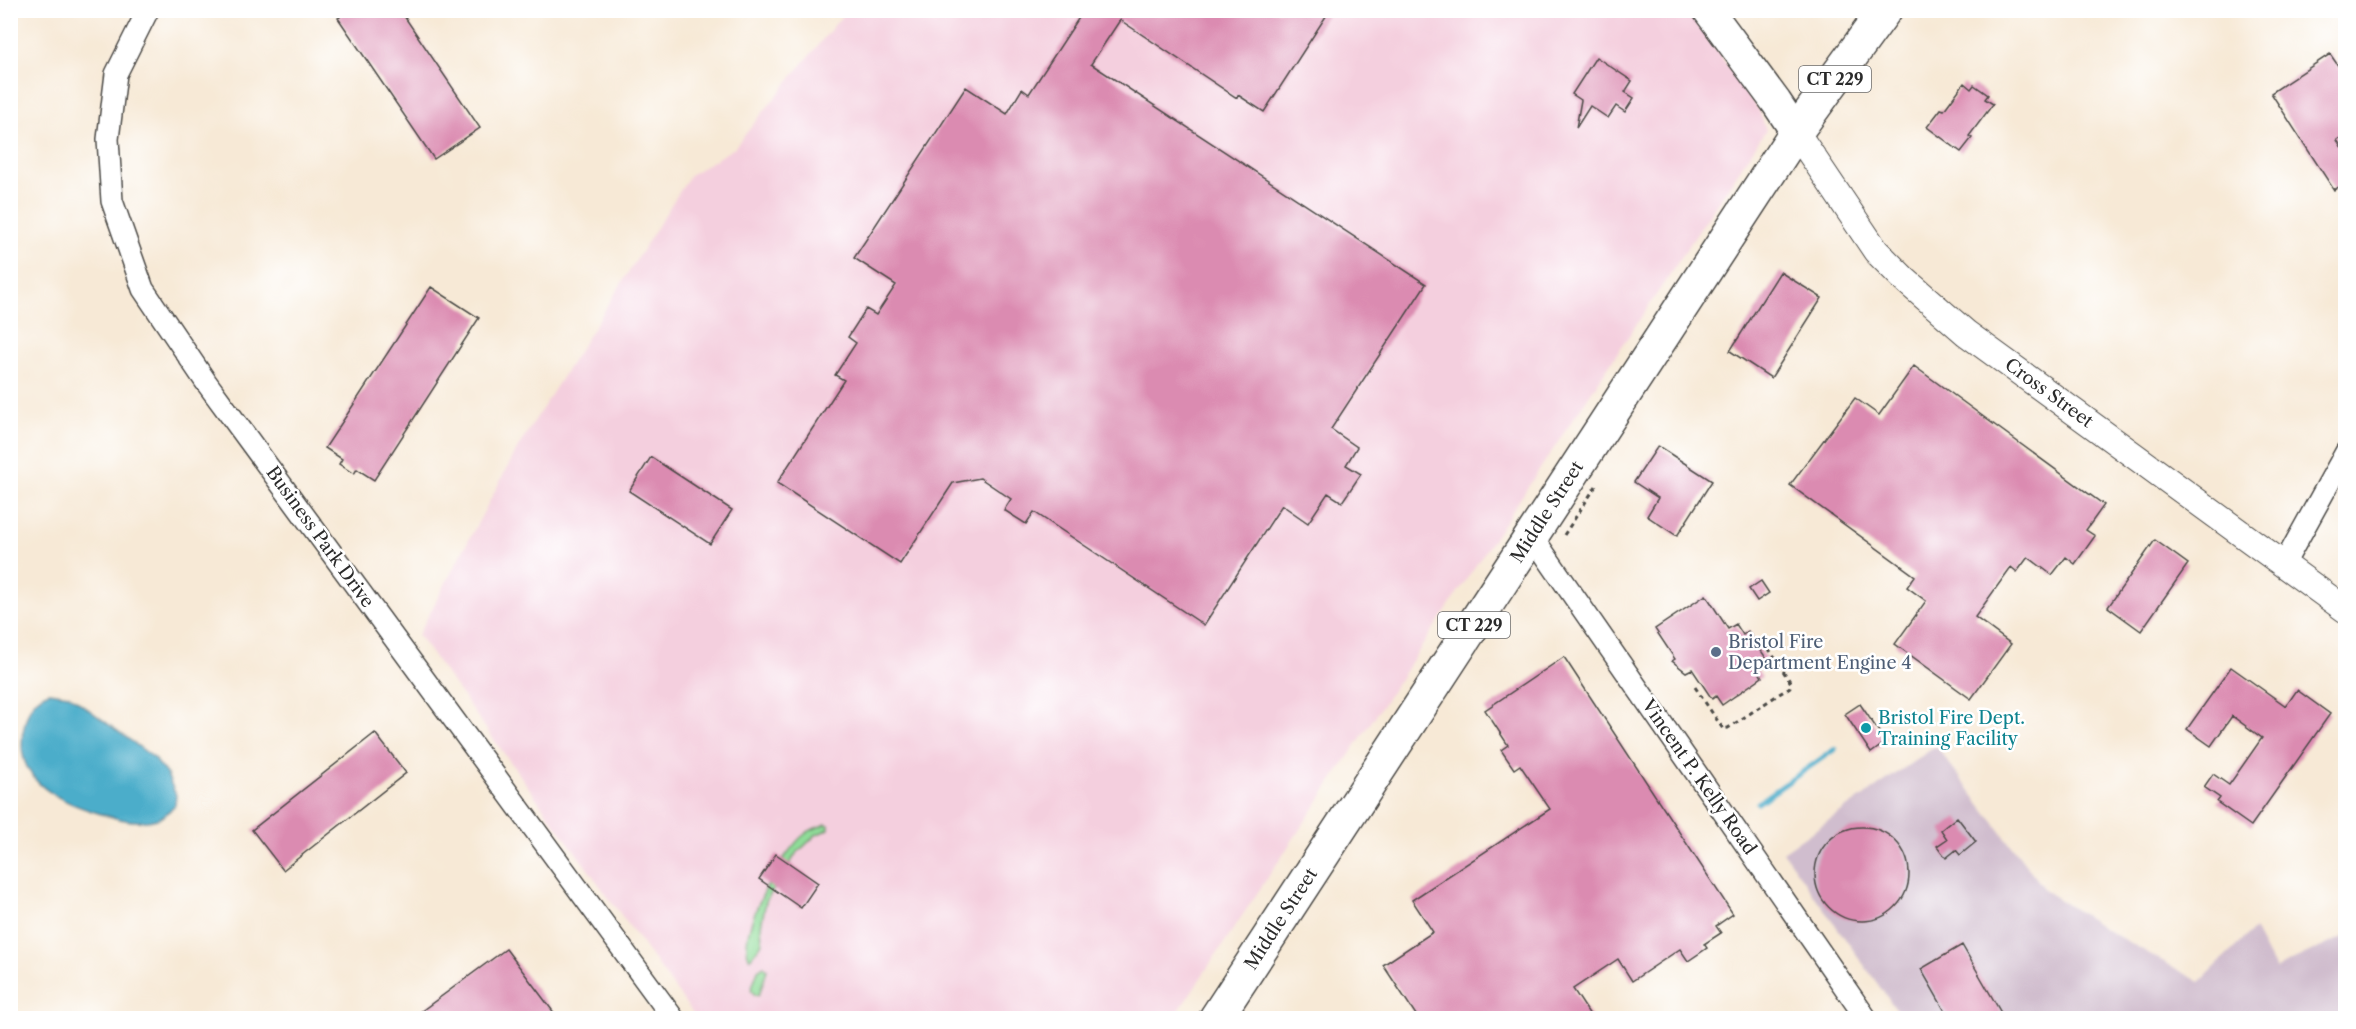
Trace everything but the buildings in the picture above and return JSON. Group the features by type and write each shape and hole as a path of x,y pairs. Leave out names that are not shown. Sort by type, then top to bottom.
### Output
{"main road":[{"path":"1708,10 1796,132"},
{"name":"Middle Street","path":"1216,1018 1796,132 1885,10"}],"street":[{"name":"Business Park Drive","path":"148,10 116,74 108,139 112,201 143,289 206,382 673,1018"},
{"name":"Cross Street","path":"1796,132 1876,251 1904,279 1966,333 2346,609"},
{"path":"2284,564 2346,452"},
{"name":"Vincent P. Kelly Road","path":"1532,536 1866,1018"}],"path":[{"path":"1695,687 1723,729 1728,728 1790,687 1791,683 1763,640"}],"shaded area":[{"path":"846,11 1689,11 1759,111 1766,130 1174,1018 696,1018 418,635 520,444 690,175 734,148"},
{"path":"1936,746 2046,891 2105,929 2200,982 2254,929 2275,969 2345,936 2345,1018 1902,1018 1783,852"}],"green space":[{"path":"826,824 829,825 829,829 816,835 796,854 766,901 761,926 762,943 750,959 747,947 749,931 774,874 785,856 807,832"},
{"path":"764,966 767,970 759,995 755,995 751,990 758,970"}],"water":[{"path":"49,692 69,695 154,758 167,775 176,795 175,805 157,819 128,820 82,808 39,784 24,758 22,742 30,708 39,697"}],"waterway":[{"path":"1758,803 1835,749"}],"place":[{"name":"Bristol Fire Department Engine 4","path":"1716,652"},
{"name":"Bristol Fire Dept. Training Facility","path":"1866,728"}]}
